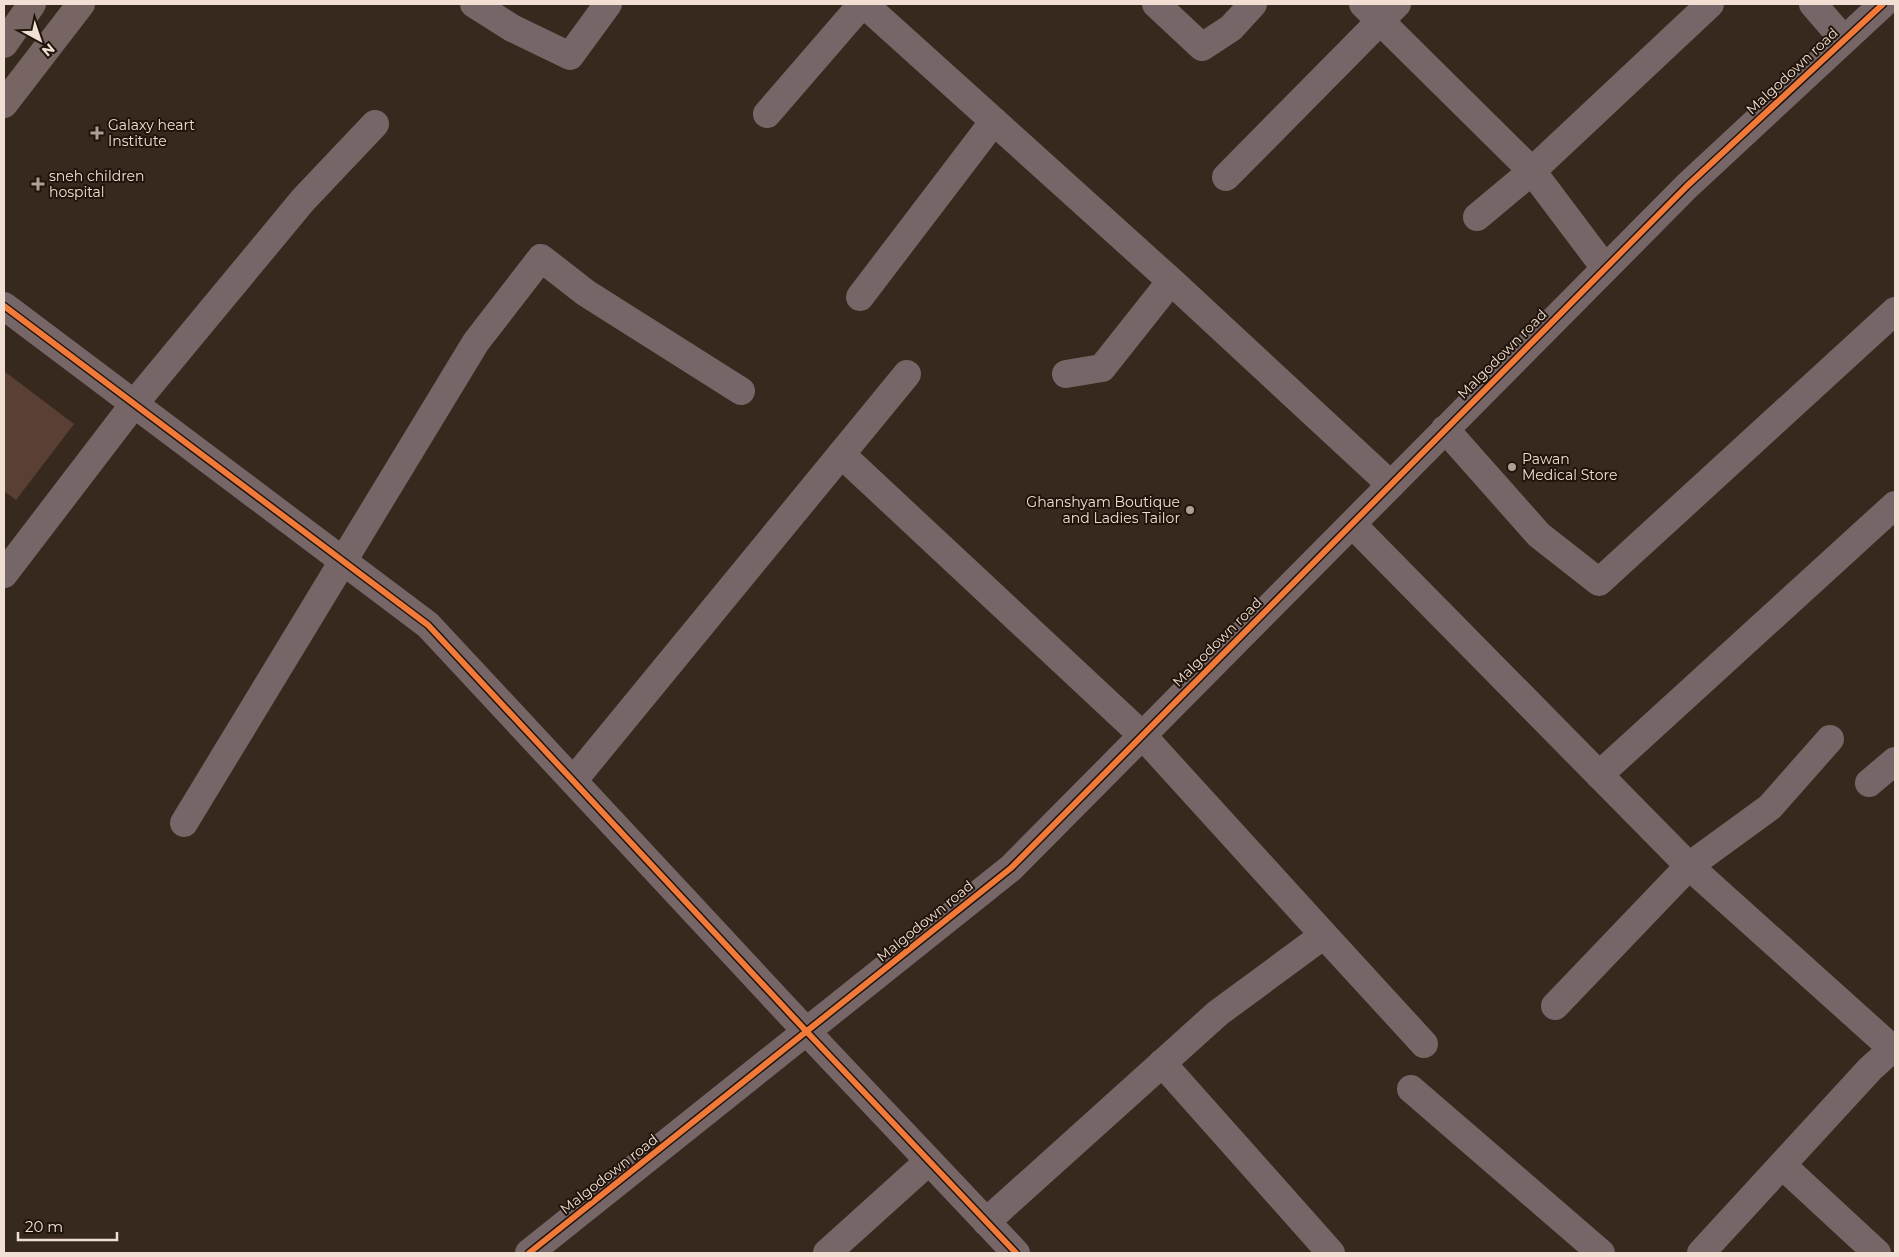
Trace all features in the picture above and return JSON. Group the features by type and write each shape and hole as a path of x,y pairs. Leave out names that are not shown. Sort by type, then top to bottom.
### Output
{"main road":[{"path":"4,44 32,4"},
{"path":"4,104 80,4"}],"street":[{"path":"474,4 512,28 570,56 608,4"},
{"path":"767,114 863,4 1171,281 1391,484"},
{"path":"1156,4 1202,47 1231,28 1253,4"},
{"path":"1477,217 1532,171 1710,4"},
{"path":"1813,4 1844,40"},
{"name":"Malgodown road","path":"529,1253 1011,868 1687,186 1883,4"},
{"path":"1226,177 1380,10 1532,171 1605,268"},
{"path":"860,297 994,121"},
{"path":"4,574 134,404 303,200 375,124"},
{"path":"184,823 476,342 541,258 586,293 741,392"},
{"path":"1066,374 1102,368 1171,281"},
{"path":"4,306 428,625 807,1032 1016,1253"},
{"path":"1445,430 1538,535 1599,582 1895,311"},
{"path":"573,781 907,374"},
{"path":"842,454 1142,735 1424,1044"},
{"path":"1599,775 1895,504"},
{"path":"1352,524 1688,866 1894,1050 1870,1069 1701,1253"},
{"path":"1555,1006 1688,866 1770,807 1830,739"},
{"path":"1869,783 1895,761"},
{"path":"986,1222 1218,1013 1324,936"},
{"path":"1162,1063 1331,1253"},
{"path":"1411,1089 1601,1253"},
{"path":"827,1253 929,1161"},
{"path":"1782,1165 1877,1253"}],"building":[{"path":"4,371 74,424 16,500 4,491"}],"cycle path":[{"path":"529,1253 1011,868 1687,186 1883,4"},
{"path":"4,306 428,625 807,1032 1016,1253"}],"place":[{"name":"Galaxy heart Institute","path":"97,133"},
{"name":"sneh children hospital","path":"38,184"},
{"name":"Pawan Medical Store","path":"1512,467"},
{"name":"Ghanshyam Boutique and Ladies Tailor","path":"1190,510"}]}
